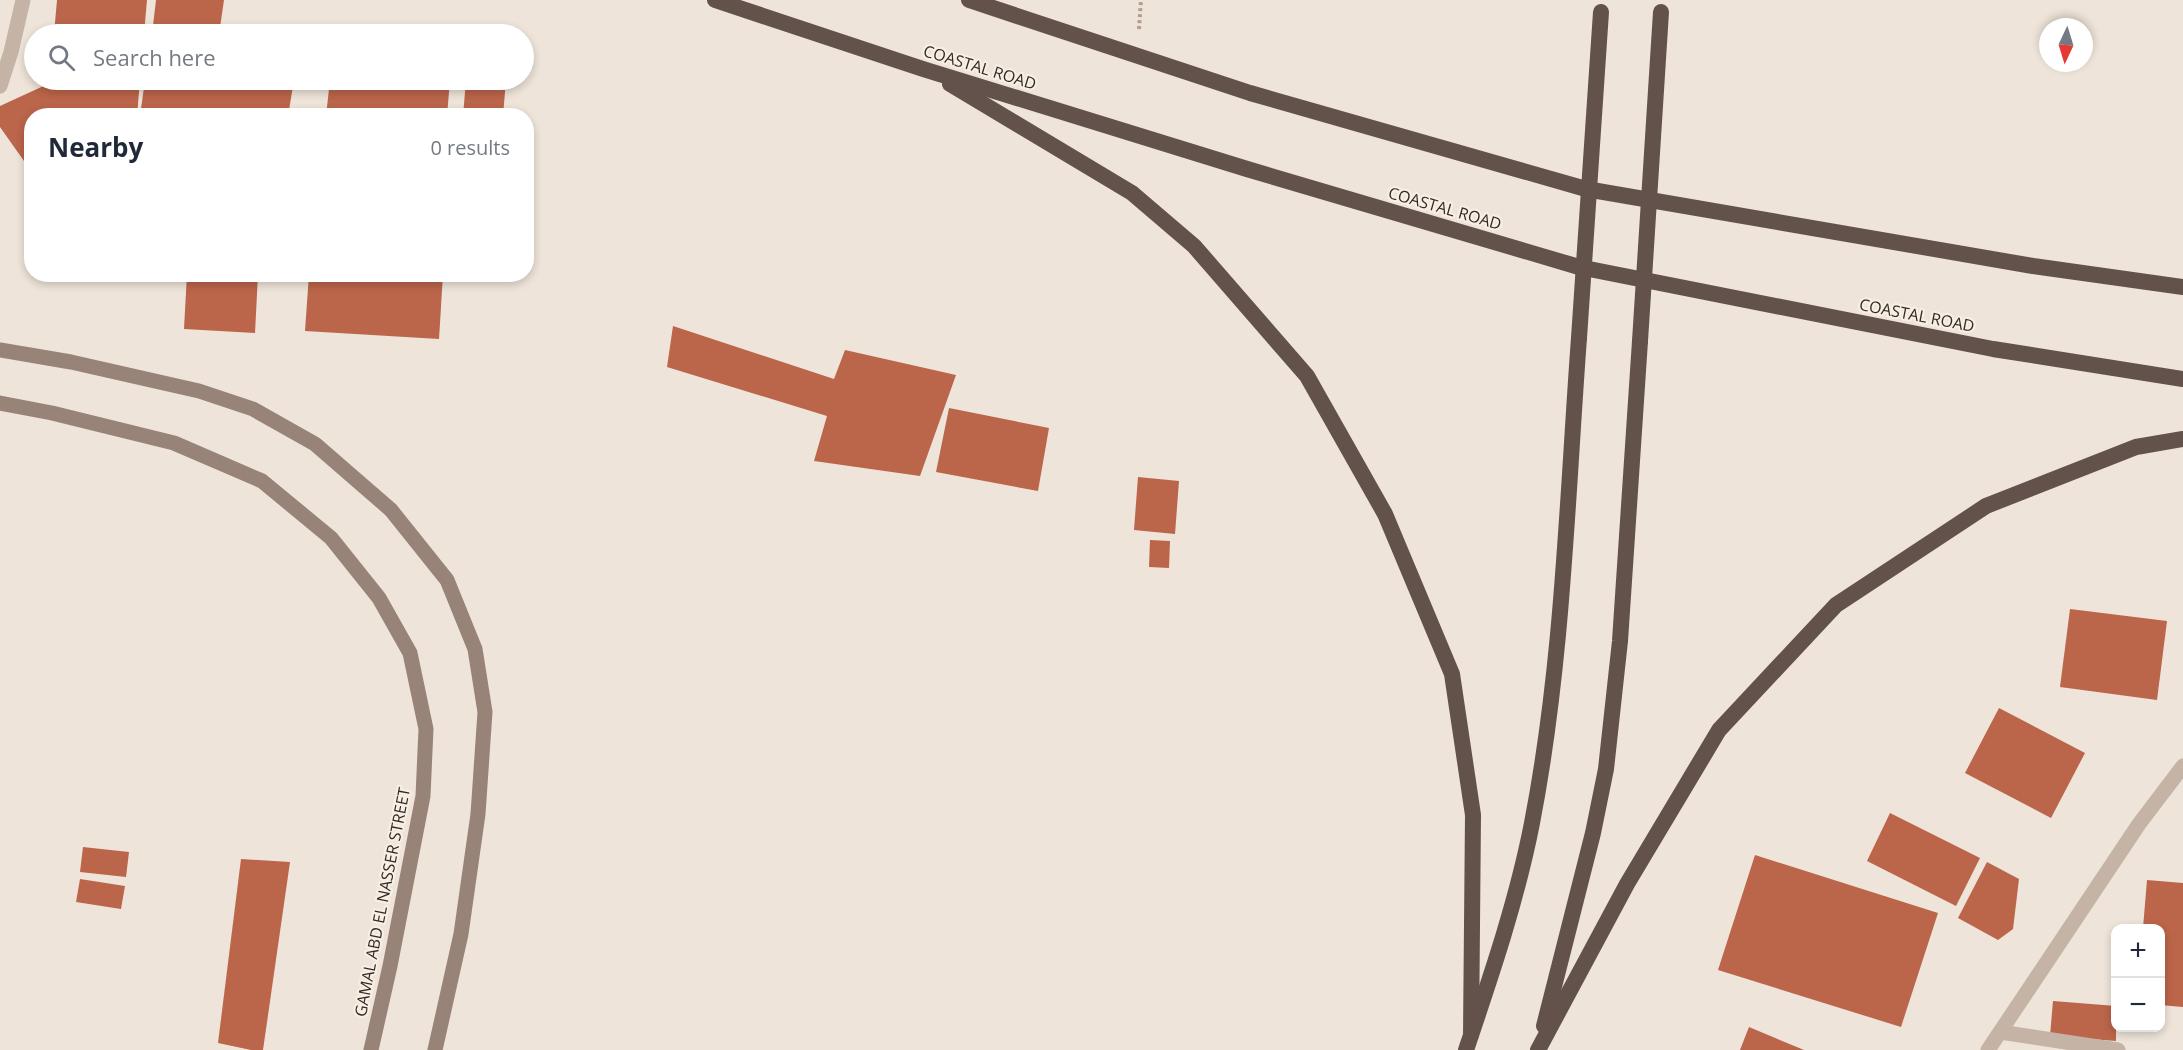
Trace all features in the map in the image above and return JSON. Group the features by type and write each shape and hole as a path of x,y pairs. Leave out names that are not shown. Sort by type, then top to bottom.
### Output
{"highway":[{"name":"COASTAL ROAD","path":"715,0 923,69 1258,172 1579,267 1993,349 2183,379"},
{"path":"969,0 1250,93 1586,189 2033,266 2183,287"},
{"path":"1468,1043 1523,867 1543,760 1557,643 1601,6"},
{"path":"1538,1050 1593,833 1606,769 1620,641 1661,6"},
{"path":"923,69 1132,193 1194,246 1307,376 1385,514 1452,674 1473,815 1468,1043"},
{"path":"1538,1050 1627,885 1719,730 1836,605 1986,506 2136,447 2183,439"}],"main road":[{"path":"0,350 71,362 199,391 253,409 315,444 391,510 447,580 476,649 485,712 478,814 461,934 435,1050"},
{"name":"GAMAL ABD EL NASSER STREET","path":"0,403 52,413 174,443 262,481 331,538 379,598 410,653 426,729 423,796 390,966 370,1050"}],"street":[{"path":"0,86 11,52 22,0"},
{"path":"1988,1050 2139,824 2183,766"},
{"path":"2000,1032 2118,1050"}],"building":[{"path":"57,0 147,0 145,24 55,24"},
{"path":"156,0 224,0 220,24 153,24"},
{"path":"35,90 139,90 138,108 24,108 24,161 0,127 0,106"},
{"path":"144,90 292,90 289,108 141,108"},
{"path":"329,90 449,90 448,108 327,108"},
{"path":"465,90 505,90 504,108 464,108"},
{"path":"187,282 258,282 255,333 184,329"},
{"path":"308,282 443,282 439,339 305,331"},
{"path":"673,326 834,379 845,350 956,375 920,476 814,461 827,416 667,367"},
{"path":"949,408 1049,428 1038,491 936,472"},
{"path":"1138,477 1179,481 1175,534 1134,530"},
{"path":"1150,540 1170,541 1169,568 1149,567"},
{"path":"2070,609 2167,621 2157,700 2060,687"},
{"path":"1999,708 2085,753 2051,818 1965,773"},
{"path":"1890,813 1980,858 1956,906 1867,861"},
{"path":"83,847 129,852 126,877 80,872"},
{"path":"1755,855 1938,913 1901,1027 1718,970"},
{"path":"241,859 290,862 263,1050 251,1050 218,1043"},
{"path":"1987,862 2019,879 2013,929 1998,940 1958,918"},
{"path":"80,879 125,886 121,909 76,902"},
{"path":"2147,880 2183,883 2183,1007 2165,1005 2165,924 2143,924"},
{"path":"2053,1001 2111,1006 2111,1032 2116,1032 2116,1041 2050,1036"},
{"path":"1749,1027 1804,1050 1740,1050"}]}
